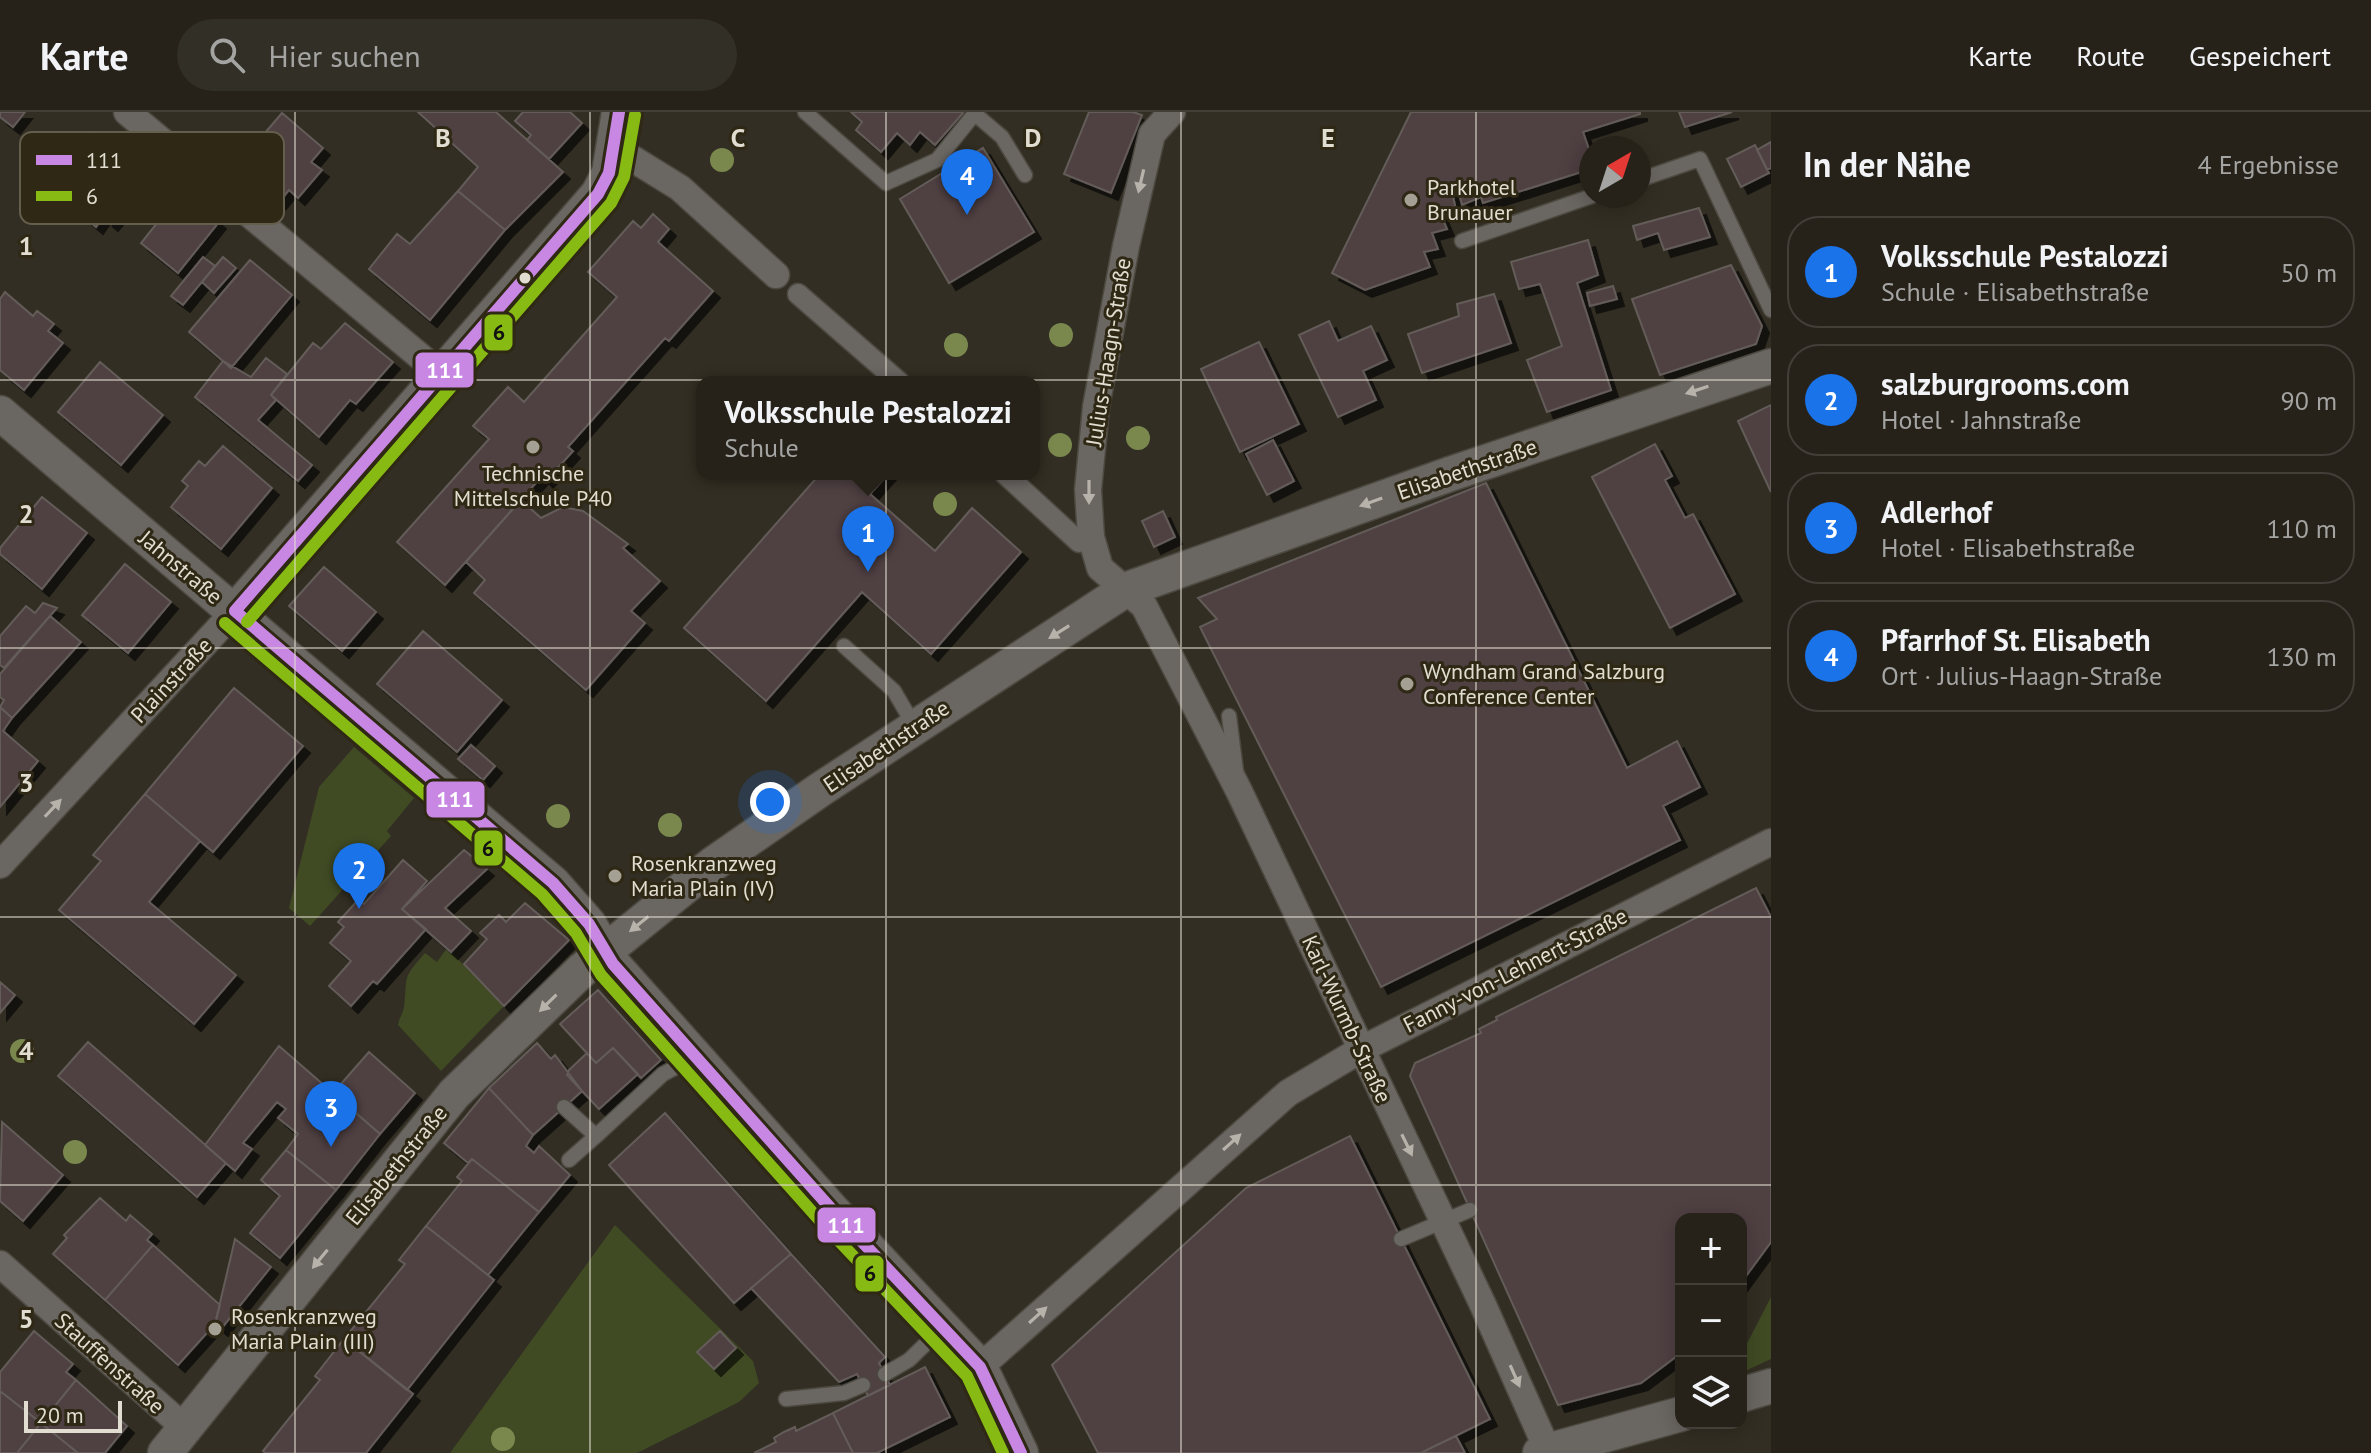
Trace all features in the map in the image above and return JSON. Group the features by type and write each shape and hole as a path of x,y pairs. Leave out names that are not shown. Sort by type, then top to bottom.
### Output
{"street":[{"path":"127,112 151,132"},
{"name":"Plainstraße","path":"0,865 235,611 598,194 609,173 619,112"},
{"name":"Julius-Haagn-Straße","path":"1125,590 1100,568 1091,537 1089,474 1096,407 1126,246 1152,134 1172,112"},
{"path":"612,146 680,188 776,275"},
{"path":"261,224 440,373"},
{"path":"798,294 892,376"},
{"name":"Elisabethstraße","path":"175,1441 439,1110 582,970 713,864 867,768 916,727 1125,590 1464,469 1771,366"},
{"name":"Jahnstraße","path":"0,413 553,883 613,964 695,1057 980,1367 1021,1453"},
{"path":"1012,480 1079,542"},
{"name":"Karl-Wurmb-Straße","path":"1125,590 1144,606 1239,791 1443,1220 1544,1452"},
{"name":"Fanny-von-Lehnert-Straße","path":"980,1367 1288,1093 1362,1049 1771,842"},
{"name":"Stauffenstraße","path":"0,1264 175,1441"},
{"path":"1747,1393 1771,1386"},
{"path":"1544,1452 1675,1416"}],"lane":[{"path":"805,112 886,183 937,160 976,113 1002,137 1025,175"},
{"path":"1651,176 1700,159 1771,310"},
{"path":"1462,241 1579,200"},
{"path":"844,646 894,691 916,727"},
{"path":"1229,716 1239,791"},
{"path":"569,1160 663,1074 695,1057"},
{"path":"564,1107 596,1136"},
{"path":"1401,1239 1470,1210"},
{"path":"885,1374 909,1360 942,1328"},
{"path":"786,1399 844,1393 863,1385"}],"green space":[{"path":"354,747 414,798 387,831 391,836 310,926 289,908 319,787"},
{"path":"447,948 504,1006 441,1071 398,1025 404,1007 407,978 412,968 425,953 437,962"},
{"path":"615,1225 753,1361 759,1383 739,1402 637,1453 450,1453"},
{"path":"1771,1297 1771,1359 1747,1370 1747,1343"}],"building":[{"path":"0,112 25,112 13,127 0,117"},
{"path":"418,112 496,112 563,172 505,230 458,191 478,167"},
{"path":"523,112 570,112 582,123 549,159 527,140 531,135 515,121"},
{"path":"851,112 963,113 935,145 920,132 910,145 897,133 881,152 856,130 862,122"},
{"path":"1089,112 1133,112 1142,115 1111,193 1064,174"},
{"name":"Parkhotel Brunauer","path":"1411,112 1640,112 1583,132 1584,136 1579,136 1579,173 1483,203 1481,197 1462,205 1459,193 1453,196 1456,210 1441,215 1447,229 1432,233 1438,249 1424,252 1430,267 1365,290 1332,273"},
{"path":"1679,112 1732,112 1685,127"},
{"path":"282,113 323,148 311,162 322,170 298,198 289,190 284,196 284,132 266,132"},
{"path":"1771,142 1771,168 1767,170 1757,150"},
{"path":"1755,145 1769,173 1741,187 1727,159"},
{"path":"983,148 1034,232 949,283 900,199"},
{"path":"458,191 505,230 430,320 369,269 397,234 410,244"},
{"path":"1699,208 1710,237 1664,250 1658,233 1637,240 1633,226"},
{"path":"653,214 669,229 658,242 713,291 669,341 665,338 568,447 573,451 546,481 542,476 445,585 397,542 489,439 473,426 508,387 524,402 617,297 588,272 633,221 641,228"},
{"path":"156,224 217,224 178,273 141,243"},
{"path":"1588,240 1598,275 1577,283 1611,390 1547,412 1527,360 1562,346 1540,284 1519,289 1511,262"},
{"path":"203,257 215,266 183,305 171,296"},
{"path":"223,257 236,268 214,293 202,282"},
{"path":"250,260 292,295 231,368 189,332"},
{"path":"1731,265 1762,326 1756,344 1660,375 1632,299"},
{"path":"1613,286 1617,299 1590,306 1587,293"},
{"path":"5,292 33,316 37,311 54,324 48,331 63,343 24,390 0,370 0,299"},
{"path":"1494,294 1511,343 1422,373 1408,334 1459,316 1457,304"},
{"path":"1329,321 1338,341 1371,326 1387,360 1363,371 1376,400 1338,417 1299,335"},
{"path":"345,323 393,362 356,404 350,400 319,437 271,395 313,343 321,349"},
{"path":"1259,342 1299,424 1240,452 1201,369"},
{"path":"266,358 287,374 271,395 276,400 258,420 312,465 298,481 195,397 223,361 251,377"},
{"path":"100,362 163,415 121,465 58,412"},
{"path":"1771,405 1771,492 1738,421"},
{"path":"1273,440 1294,481 1267,495 1246,454"},
{"path":"1655,444 1672,476 1665,480 1685,518 1693,514 1735,594 1670,628 1592,477"},
{"path":"223,446 272,488 221,549 171,507 188,486 182,481 199,461 205,466"},
{"path":"815,480 883,480 870,494 935,551 972,508 1021,552 931,654 862,592 766,701 684,628"},
{"name":"Wyndham Grand Salzburg Conference Center","path":"1486,483 1627,768 1677,741 1700,787 1663,806 1680,840 1381,987 1200,627 1217,619 1198,598"},
{"path":"42,497 87,533 42,589 0,554 0,548"},
{"path":"521,500 541,518 563,507 583,511 628,544 623,548 660,581 631,611 645,623 586,690 474,593 485,580 466,562"},
{"path":"1163,511 1175,537 1154,547 1142,521"},
{"path":"125,564 171,602 128,653 82,615"},
{"path":"324,567 376,612 342,651 289,606"},
{"path":"43,603 57,608 4,668 0,665 0,636 26,606 35,613"},
{"path":"50,616 81,642 12,718 0,707 4,700 0,697 0,674"},
{"path":"423,631 502,700 457,752 377,684"},
{"path":"234,688 303,746 213,852 145,794"},
{"path":"0,707 12,718 3,731 38,761 0,807"},
{"path":"471,745 495,766 483,780 458,759"},
{"path":"145,794 200,841 149,902 236,975 194,1024 59,910 101,861 93,855"},
{"path":"464,850 487,869 445,908 471,931 451,952 402,909"},
{"path":"403,860 427,881 402,909 426,929 377,984 373,981 351,1006 329,986 351,961 330,943 344,927 338,922 358,900 364,904"},
{"path":"1756,888 1771,917 1771,1242 1747,1275 1747,1213 1675,1213 1675,1358 1641,1383 1558,1405 1410,1076 1415,1063 1481,1033 1479,1029 1497,1020 1496,1017"},
{"path":"525,903 569,940 504,1006 464,964 487,939 480,933 499,915 506,922"},
{"path":"0,982 15,995 0,1013"},
{"path":"598,990 661,1060 641,1078 613,1048 596,1063 560,1024"},
{"path":"88,1042 226,1163 197,1197 58,1076"},
{"path":"537,1043 551,1059 555,1055 582,1091 533,1135 489,1088"},
{"path":"279,1046 380,1134 336,1190 286,1150 298,1134 278,1118 286,1109 277,1102 243,1143 252,1149 235,1171 205,1145"},
{"path":"613,1048 638,1074 599,1109 567,1075 587,1053 596,1063"},
{"path":"369,1052 415,1093 380,1134 333,1093"},
{"path":"489,1088 533,1135 526,1146 534,1153 539,1146 570,1175 539,1212 472,1159 468,1163 444,1143"},
{"path":"665,1113 791,1254 734,1303 609,1165"},
{"path":"2,1122 63,1175 23,1221 0,1201"},
{"path":"1350,1136 1490,1419 1421,1453 1098,1453 1052,1365 1246,1188"},
{"path":"286,1150 336,1190 280,1258 250,1233 280,1196 261,1180"},
{"path":"472,1159 539,1212 488,1275 426,1226 462,1181 457,1177"},
{"path":"100,1198 126,1221 130,1215 152,1234 147,1240 153,1245 105,1300 53,1254 67,1238 64,1235"},
{"path":"426,1226 494,1280 407,1390 344,1339 405,1264 399,1260"},
{"path":"235,1239 271,1267 221,1329 215,1324"},
{"path":"153,1245 220,1305 215,1324 178,1365 105,1300"},
{"path":"791,1254 885,1357 879,1363 890,1385 868,1396 857,1374 839,1382 751,1288"},
{"path":"34,1331 73,1364 66,1372 76,1380 41,1423 0,1391 0,1372"},
{"path":"720,1331 736,1348 714,1369 697,1352"},
{"path":"344,1339 413,1394 366,1453 265,1453 263,1451 320,1380 315,1376"},
{"path":"925,1367 950,1417 877,1453 853,1453 833,1413"},
{"path":"76,1380 127,1426 105,1453 78,1453 41,1423"},
{"path":"0,1391 41,1423 17,1453 0,1453"},
{"path":"833,1413 853,1453 754,1453 776,1442 774,1438 784,1432 795,1427 796,1431"},
{"path":"41,1423 78,1453 17,1453"},
{"path":"1456,1436 1465,1453 1421,1453 1439,1444"}],"transit line":[{"name":"111","path":"235,611 598,194 609,173 619,112"},
{"name":"6","path":"247,622 611,203 624,177 635,115"},
{"name":"111","path":"235,611 553,883 589,924 613,964 834,1212 980,1367 1021,1453"},
{"name":"6","path":"225,623 542,894 576,933 601,975 822,1223 967,1376 1003,1453"}],"place":[{"name":"Parkhotel Brunauer","path":"1411,200"},
{"name":"Pfarrhof St. Elisabeth","path":"967,215"},
{"name":"Technische Mittelschule P40","path":"533,447"},
{"name":"Volksschule Pestalozzi","path":"868,572"},
{"name":"Wyndham Grand Salzburg Conference Center","path":"1407,684"},
{"name":"Rosenkranzweg Maria Plain (IV)","path":"615,876"},
{"name":"salzburgrooms.com","path":"359,909"},
{"name":"Adlerhof","path":"331,1147"},
{"name":"Rosenkranzweg Maria Plain (III)","path":"215,1329"}]}
